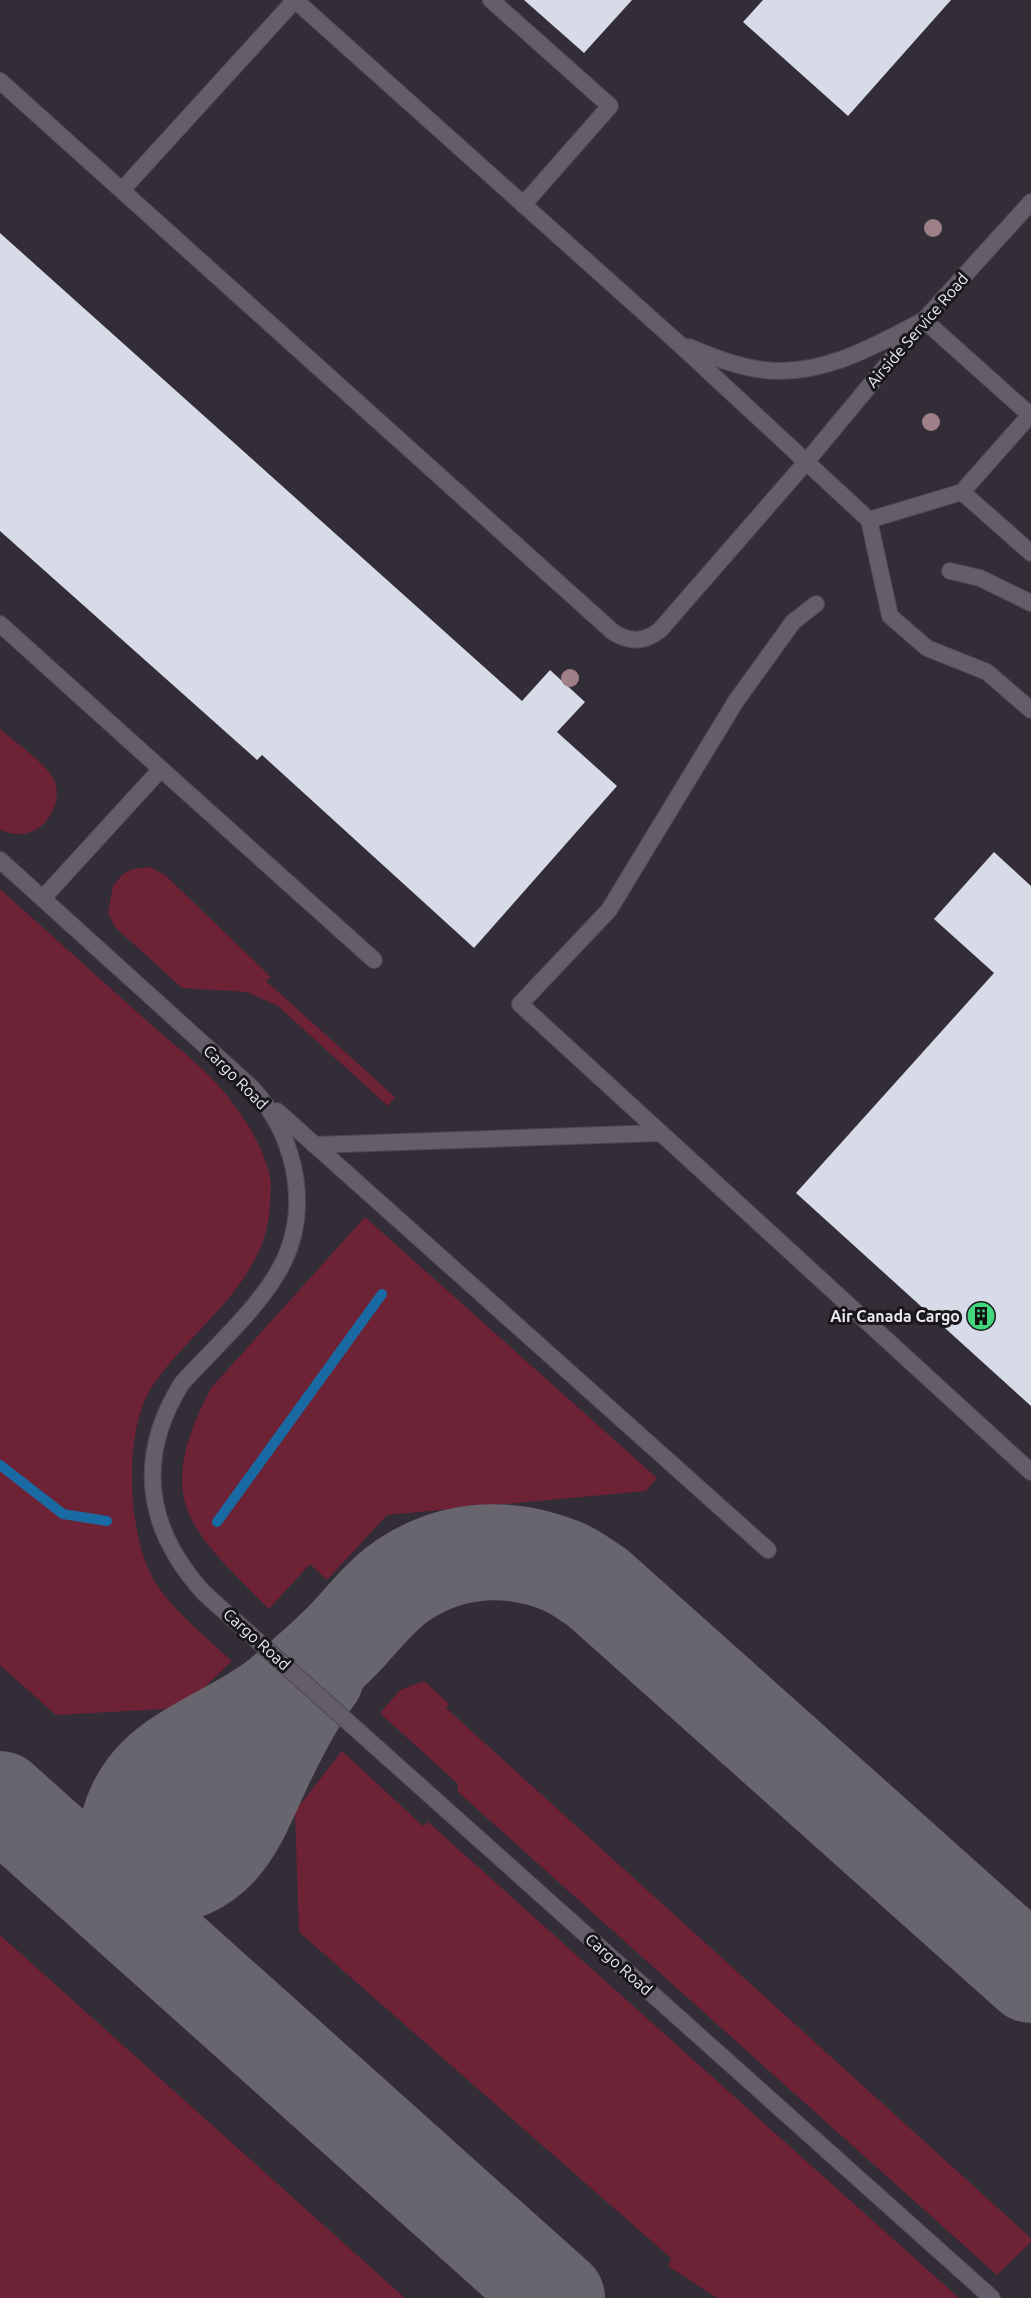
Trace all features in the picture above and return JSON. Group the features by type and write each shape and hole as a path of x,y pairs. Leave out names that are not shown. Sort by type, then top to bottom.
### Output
{"lane":[{"path":"122,190 295,0 677,342 869,520 890,616 927,648 987,672 1031,710"},
{"path":"491,0 610,106 523,205"},
{"name":"Airside Service Road","path":"0,81 623,638 644,639 660,630 807,461 924,320 1031,202"},
{"path":"677,342 722,360 764,370 801,369 840,360 873,347 924,320 1030,414 962,492 869,520"},
{"path":"962,492 1031,554"},
{"path":"950,571 980,578 1031,603"},
{"path":"816,604 793,622 736,700 609,910 520,1005 1031,1472"},
{"path":"0,624 374,960"},
{"path":"43,898 161,769"},
{"name":"Cargo Road","path":"0,860 252,1088 268,1106 289,1146 297,1185 295,1227 276,1276 182,1383 165,1414 155,1450 153,1491 156,1512 169,1548 183,1570 204,1593 992,2298"},
{"path":"252,1088 768,1550"},
{"path":"314,1145 659,1133"}],"shaded area":[{"path":"0,729 42,764 56,784 56,801 49,818 36,830 24,834 0,830"},
{"path":"150,867 165,875 271,977 266,981 395,1097 388,1106 278,1006 247,992 182,988 115,927 108,913 113,886 123,874 133,869"},
{"path":"0,889 219,1086 257,1141 270,1178 270,1202 266,1230 257,1255 243,1279 226,1301 153,1385 143,1405 136,1429 132,1485 134,1514 139,1542 147,1566 164,1595 192,1625 232,1661 183,1708 56,1715 0,1665"},
{"path":"365,1217 657,1478 646,1491 387,1515 327,1580 310,1564 269,1609 200,1534 188,1511 182,1487 184,1459 193,1427 211,1388"},
{"path":"424,1681 449,1704 446,1708 1031,2238 1031,2242 997,2275 458,1792 458,1784 380,1713 400,1690"},
{"path":"342,1751 423,1826 428,1822 959,2298 717,2298 668,2266 671,2258 299,1932 295,1811"},
{"path":"0,1935 405,2298 0,2298"}],"building":[{"path":"524,0 632,0 584,53"},
{"path":"763,0 951,0 848,116 743,22"},
{"path":"0,233 522,701 550,670 585,702 557,732 617,786 474,948 262,755 257,760 0,531"},
{"path":"994,852 1031,886 1031,1406 796,1193 994,973 934,919"}],"waterway":[{"path":"217,1522 382,1294"},
{"path":"0,1465 63,1514 107,1521"}],"taxiway":[{"path":"161,1943 134,1900 127,1876 125,1852 127,1829 135,1806 148,1785 180,1756 252,1716 279,1697 312,1669 399,1583 426,1567 445,1560 484,1552 524,1555 544,1560 564,1567 598,1588 1031,1975"},
{"path":"67,1858 95,1874 116,1880 137,1882 174,1876 194,1868 211,1857 235,1827 282,1732 316,1676"},
{"path":"0,1799 557,2298"}],"place":[{"name":"Air Canada Cargo","path":"981,1316"}]}
